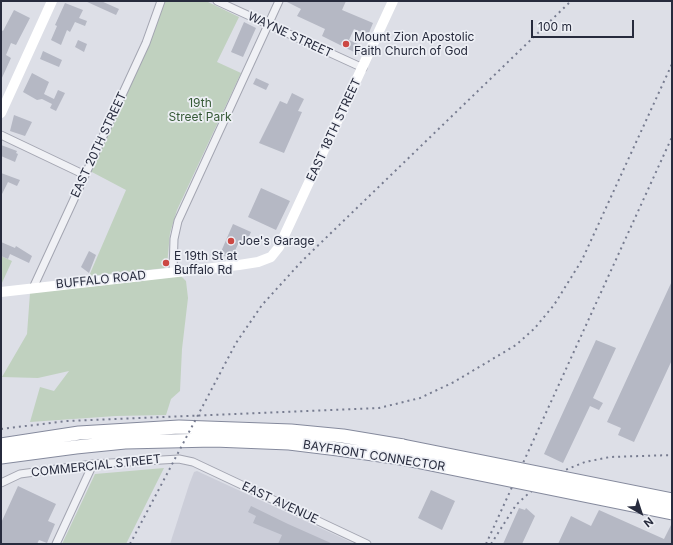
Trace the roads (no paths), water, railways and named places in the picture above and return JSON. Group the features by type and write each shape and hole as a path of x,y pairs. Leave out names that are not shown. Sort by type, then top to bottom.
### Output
{"highway":[{"name":"BAYFRONT CONNECTOR","path":"1,445 79,433 179,427 291,431 343,436 402,452 672,513"},
{"name":"BAYFRONT CONNECTOR","path":"1,457 39,451 125,442 214,440 289,443 344,449 402,452 672,500"}],"main road":[{"path":"1,113 52,1"},
{"name":"EAST 18TH STREET","path":"271,257 279,247 393,1"},
{"name":"BUFFALO ROAD","path":"1,292 252,263 271,257"}],"street":[{"name":"EAST 20TH STREET","path":"33,288 146,43 161,1"},
{"name":"WAYNE STREET","path":"217,1 363,68"},
{"path":"173,272 174,239 178,221 280,1"},
{"path":"1,135 85,175"},
{"name":"COMMERCIAL STREET","path":"1,482 20,474 93,464 164,458 193,462"},
{"name":"EAST AVENUE","path":"193,462 367,544"},
{"path":"56,544 93,464"}],"railway":[{"path":"130,544 236,343 262,305 302,261 571,1"},
{"path":"1,429 67,421 379,408 420,398 454,382 516,345 534,329 554,305 582,260 672,64"},
{"path":"486,544 672,137"},
{"path":"491,544 516,505 529,493 560,472 585,462 610,457 672,455"}],"place":[{"name":"Mount Zion Apostolic Faith Church of God","path":"346,44"},
{"name":"Joe's Garage","path":"231,241"},
{"name":"E 19th St at Buffalo Rd","path":"166,263"}],"park label":[{"name":"19th Street Park","path":"200,110"}]}
